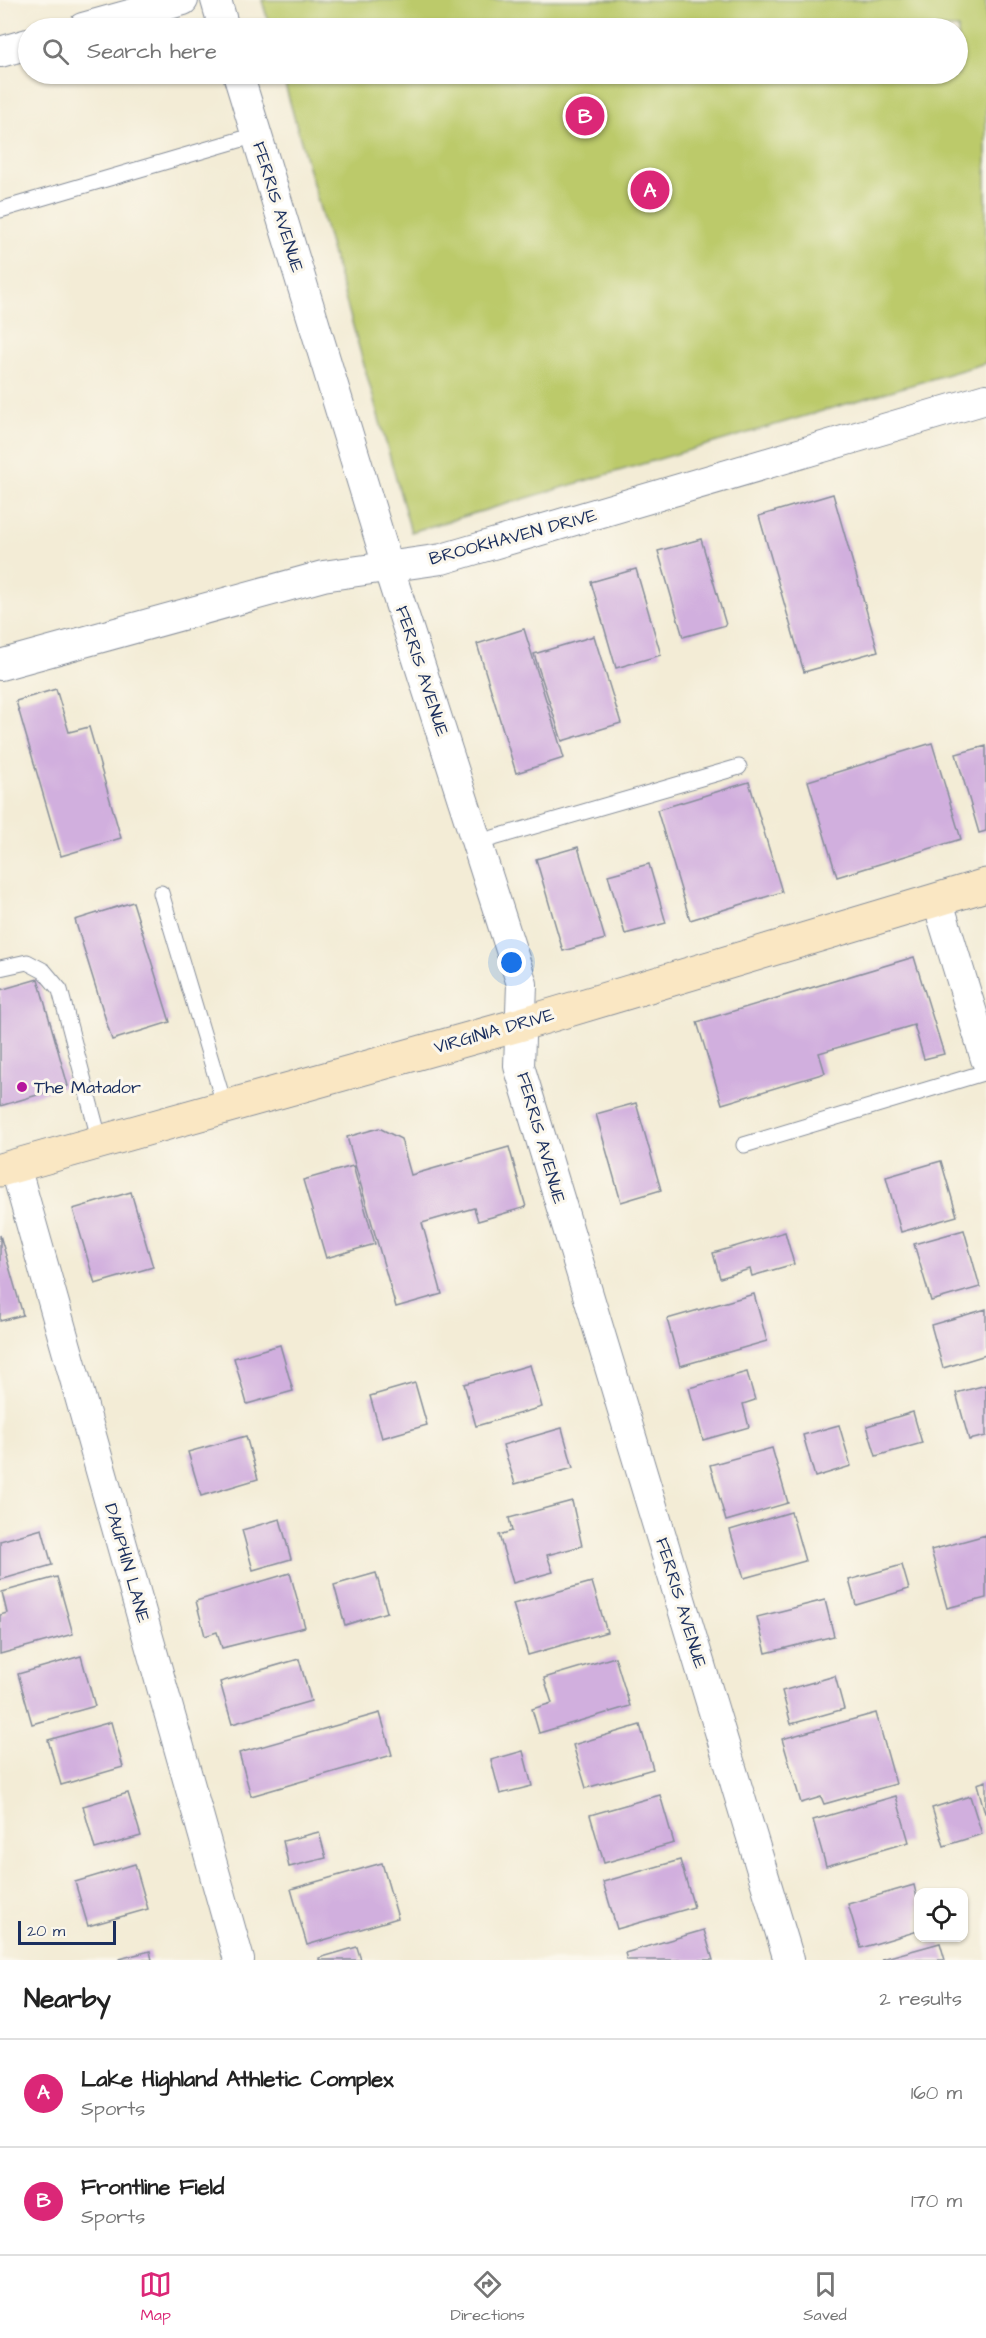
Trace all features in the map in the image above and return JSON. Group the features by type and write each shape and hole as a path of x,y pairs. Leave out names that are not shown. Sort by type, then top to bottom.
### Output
{"street":[{"path":"119,18 183,0"},
{"path":"216,0 222,18"},
{"path":"0,52 18,47"},
{"name":"FERRIS AVENUE","path":"241,84 388,566 522,984 519,1066 789,1960"},
{"name":"BROOKHAVEN DRIVE","path":"0,665 323,576 442,559 986,399"},
{"name":"VIRGINIA DRIVE","path":"7,1168 522,1024 986,885"},
{"path":"937,899 986,1059"},
{"name":"DAUPHIN LANE","path":"7,1168 239,1960"}],"lane":[{"path":"0,210 256,135"},
{"path":"476,843 739,767"},
{"path":"161,893 225,1107"},
{"path":"0,968 27,962 44,972 60,990 100,1142"},
{"path":"744,1144 986,1072"}],"green space":[{"path":"262,0 986,0 986,363 411,532 285,84 968,84 968,18 267,18"}],"building":[{"path":"833,494 878,651 804,672 759,516"},
{"path":"701,539 726,625 683,637 658,551"},
{"path":"636,569 661,655 616,668 591,582"},
{"path":"524,629 564,758 516,773 477,644"},
{"path":"594,636 621,723 562,741 534,654"},
{"path":"56,689 69,732 89,727 121,838 61,856 16,701"},
{"path":"932,743 961,839 837,877 808,781"},
{"path":"986,746 986,831 979,833 956,754"},
{"path":"749,782 782,892 690,920 657,810"},
{"path":"578,847 605,939 563,951 536,859"},
{"path":"649,864 666,923 625,934 608,875"},
{"path":"133,902 170,1022 112,1040 75,920"},
{"path":"914,957 944,1054 924,1059 914,1025 819,1053 825,1073 722,1104 697,1022"},
{"path":"38,979 68,1086 0,1106 0,990"},
{"path":"636,1103 661,1190 621,1202 596,1114"},
{"path":"379,1128 401,1139 411,1175 509,1147 526,1207 478,1221 474,1208 422,1223 442,1294 396,1307 347,1137"},
{"path":"941,1161 957,1216 901,1232 886,1177"},
{"path":"353,1166 375,1244 326,1258 303,1180"},
{"path":"131,1192 153,1267 95,1284 73,1209"},
{"path":"964,1230 980,1287 931,1301 914,1244"},
{"path":"785,1232 794,1264 752,1276 750,1269 720,1278 713,1253"},
{"path":"0,1235 23,1315 0,1321"},
{"path":"754,1294 767,1341 680,1366 667,1319"},
{"path":"986,1309 986,1355 943,1368 931,1325"},
{"path":"280,1345 293,1391 247,1404 234,1358"},
{"path":"530,1365 542,1407 476,1426 464,1384"},
{"path":"747,1372 755,1400 743,1404 749,1427 703,1440 689,1388"},
{"path":"415,1383 427,1425 382,1438 370,1396"},
{"path":"986,1385 986,1436 969,1440 956,1393"},
{"path":"913,1412 922,1443 876,1456 867,1426"},
{"path":"839,1425 851,1466 815,1477 803,1435"},
{"path":"562,1428 573,1468 515,1484 503,1445"},
{"path":"246,1436 258,1479 201,1496 188,1452"},
{"path":"772,1448 788,1503 726,1521 710,1465"},
{"path":"572,1501 582,1546 547,1555 553,1572 513,1583 499,1535 512,1531 509,1518"},
{"path":"791,1512 805,1561 744,1578 730,1530"},
{"path":"280,1519 291,1559 253,1570 242,1530"},
{"path":"42,1529 52,1565 0,1580 0,1541"},
{"path":"986,1535 986,1598 947,1608 931,1550"},
{"path":"902,1565 909,1589 856,1605 849,1580"},
{"path":"290,1573 305,1627 222,1648 217,1632 205,1636 196,1601"},
{"path":"376,1573 387,1612 345,1625 334,1585"},
{"path":"57,1577 73,1634 0,1654 0,1615 7,1613 2,1592"},
{"path":"592,1582 607,1632 528,1655 513,1604"},
{"path":"825,1600 834,1636 766,1653 757,1617"},
{"path":"81,1656 95,1706 32,1724 18,1674"},
{"path":"615,1657 630,1706 539,1733 532,1709 552,1703 544,1678"},
{"path":"299,1659 311,1701 232,1724 220,1682"},
{"path":"835,1676 844,1709 791,1724 782,1691"},
{"path":"380,1713 392,1755 251,1796 239,1753"},
{"path":"876,1713 896,1784 824,1804 821,1797 801,1803 782,1739"},
{"path":"111,1722 123,1767 61,1785 48,1740"},
{"path":"640,1725 653,1769 586,1788 573,1745"},
{"path":"523,1751 532,1786 500,1794 491,1760"},
{"path":"986,1781 986,1813 985,1813 977,1784"},
{"path":"128,1793 141,1836 95,1849 83,1806"},
{"path":"660,1795 674,1843 604,1863 590,1815"},
{"path":"896,1796 909,1842 826,1866 813,1820"},
{"path":"970,1796 982,1834 944,1846 932,1808"},
{"path":"319,1832 326,1858 289,1867 283,1841"},
{"path":"680,1860 694,1907 617,1929 603,1882"},
{"path":"382,1863 398,1918 307,1945 291,1889"},
{"path":"135,1864 148,1909 88,1926 75,1882"},
{"path":"914,1885 914,1932 861,1948 848,1904"},
{"path":"704,1930 713,1960 627,1960 625,1953"},
{"path":"940,1943 945,1960 882,1960 882,1959"},
{"path":"357,1947 361,1960 319,1960 319,1958"},
{"path":"150,1951 152,1960 119,1960 119,1959"}],"place":[{"name":"Frontline Field","path":"585,116"},
{"name":"Lake Highland Athletic Complex","path":"650,190"},
{"name":"The Matador","path":"22,1087"}]}
